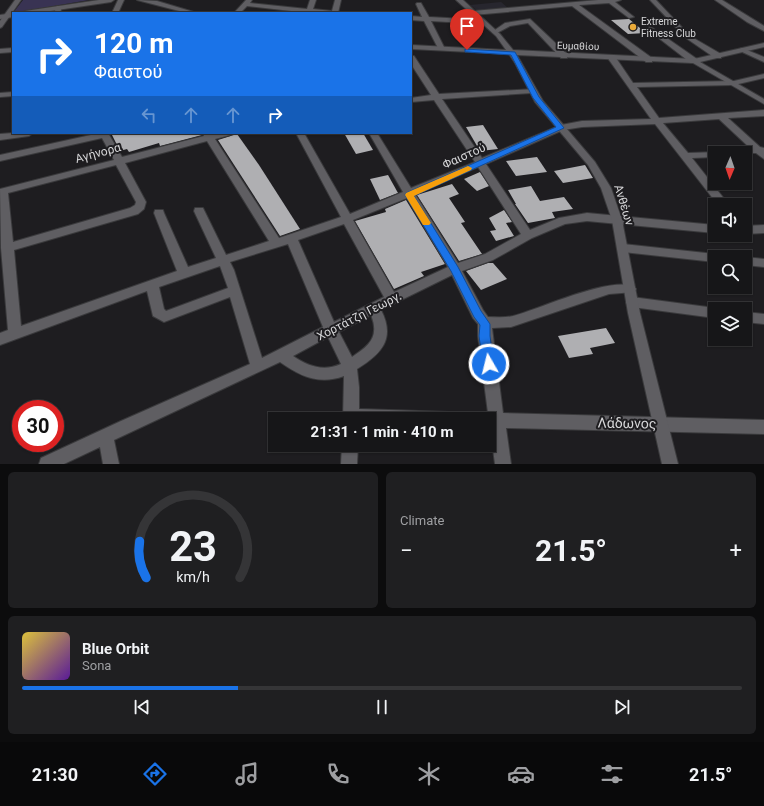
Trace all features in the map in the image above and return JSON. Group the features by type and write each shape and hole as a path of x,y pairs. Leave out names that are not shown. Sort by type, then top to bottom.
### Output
{"street":[{"path":"0,26 18,0"},
{"path":"36,12 58,10 94,1 111,0"},
{"path":"115,12 121,0"},
{"path":"140,0 157,3 187,12"},
{"path":"309,11 314,0"},
{"path":"335,12 338,0"},
{"name":"Ανθέων","path":"459,0 495,32 513,53 532,91 542,106 592,164 601,177 617,220 632,302 670,464"},
{"path":"610,0 631,17"},
{"path":"474,13 571,2 618,0"},
{"path":"653,0 688,37 718,56"},
{"path":"718,0 749,21 764,29"},
{"path":"238,12 247,2 320,12"},
{"path":"571,2 649,60"},
{"path":"419,4 441,49"},
{"path":"412,18 483,22"},
{"path":"644,21 649,28 694,61 734,83 764,102"},
{"path":"495,32 508,24 530,22 564,56"},
{"name":"Ευμαθίου","path":"412,47 564,56 694,61 764,45"},
{"path":"0,51 12,50"},
{"path":"742,50 764,60"},
{"path":"611,57 658,121 718,198"},
{"path":"412,60 482,162 528,235"},
{"path":"632,85 734,83 764,76"},
{"path":"412,100 436,96 532,91"},
{"path":"0,95 12,94"},
{"name":"Φαιστού","path":"0,339 184,273 347,219 409,195 561,128 582,124 658,121 764,113"},
{"path":"721,116 762,152"},
{"path":"0,137 22,134"},
{"path":"0,158 104,134 141,202 140,207 134,211 8,248"},
{"path":"301,134 391,299"},
{"path":"374,134 455,269 478,314 485,324 492,412"},
{"path":"208,135 276,243"},
{"name":"Αγήνορα","path":"2,192 208,135"},
{"path":"752,152 762,152"},
{"path":"685,156 708,154"},
{"path":"2,192 15,334"},
{"path":"199,211 223,260 258,367"},
{"path":"159,213 184,273"},
{"name":"Χορτάτζη Γεωργ.","path":"47,464 258,367 391,299 455,269 489,257 528,235 563,221 586,217 708,228"},
{"path":"752,230 764,229"},
{"path":"290,238 331,330 350,367 352,387 351,412"},
{"path":"622,248 708,257"},
{"path":"752,262 764,263"},
{"path":"152,285 158,312 164,317 234,290"},
{"path":"485,324 511,322 608,289 630,289"},
{"path":"632,302 708,312"},
{"path":"281,355 298,367 314,373 327,374 350,367 374,349 380,336 380,316 374,308"},
{"path":"752,318 764,319"},
{"name":"Λάδωνος","path":"496,420 764,427"},
{"path":"496,433 503,464"},
{"path":"106,436 111,464"},
{"path":"349,464 350,452"}],"shaded area":[{"path":"23,0 89,0 19,12 14,12"},
{"path":"501,2 508,8 477,11 470,5"}],"building":[{"name":"Extreme Fitness Club","path":"629,19 646,33 628,34 611,20"},
{"path":"483,125 498,149 480,151 466,127"},
{"path":"112,134 202,135 160,146 159,143 129,152 127,149 120,151"},
{"path":"237,134 259,165 300,229 280,236 218,140"},
{"path":"345,134 364,134 373,150 356,154"},
{"path":"537,157 547,172 516,176 506,161"},
{"path":"585,165 593,178 563,183 554,171"},
{"path":"480,172 489,186 477,191 464,179"},
{"path":"388,175 398,193 380,200 370,179"},
{"path":"452,184 459,194 449,198 465,222 461,223 482,254 459,261 417,195"},
{"path":"531,186 540,201 564,197 573,209 552,212 555,218 528,223 515,204 508,190"},
{"path":"406,200 445,264 421,272 424,276 394,289 355,221 386,212 385,209"},
{"path":"504,210 512,222 506,223 514,236 496,241 490,231 496,230 489,218"},
{"path":"488,263 493,263 507,279 481,290 466,271"},
{"path":"606,328 615,343 590,348 593,354 569,358 558,336"}],"slow traffic":[{"path":"426,223 409,195 468,168"}],"place":[{"name":"Extreme Fitness Club","path":"633,27"}],"route":[{"path":"467,50 513,53 536,98 561,128 544,134 409,195 455,269 481,320 485,324 489,364"}]}
